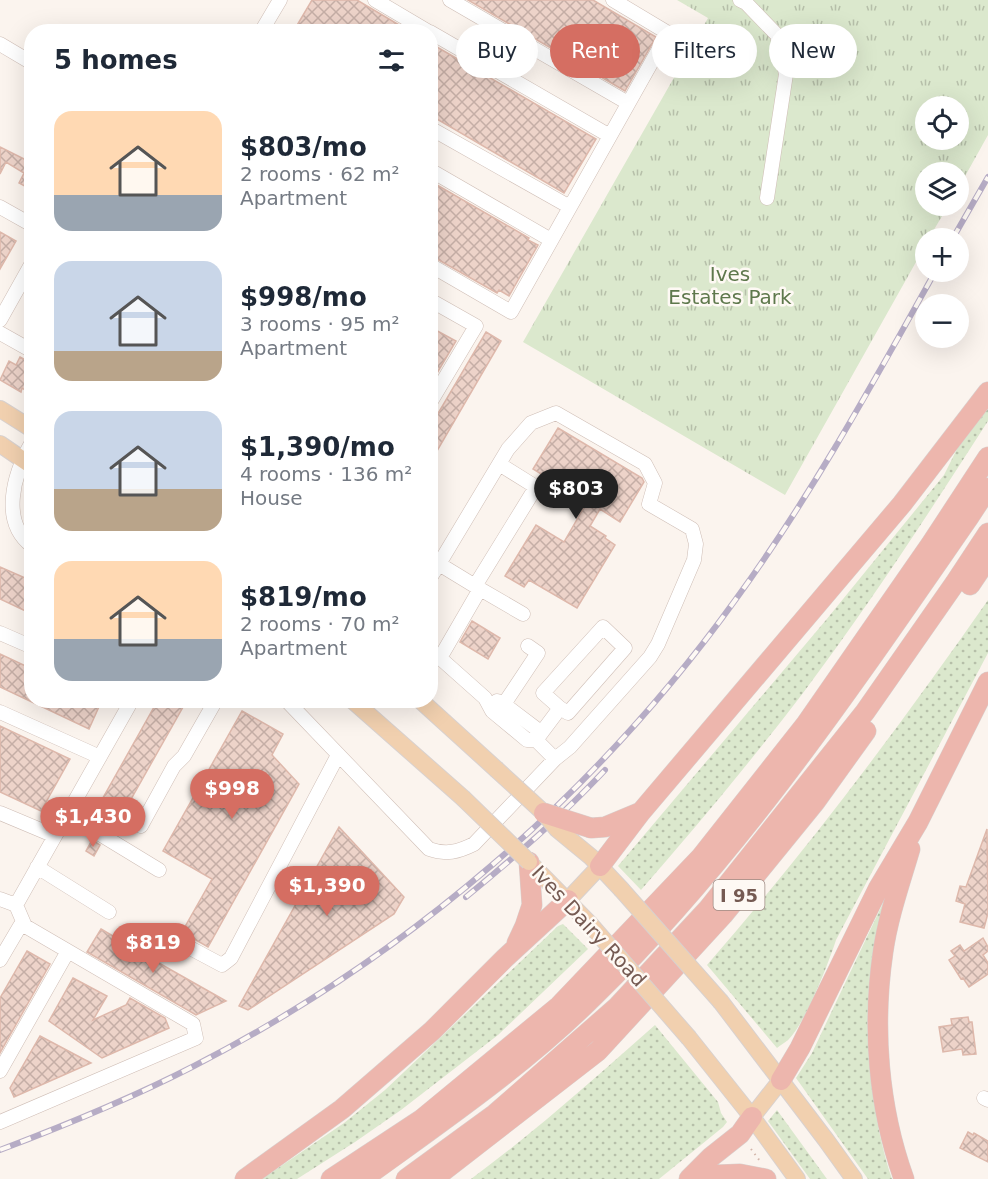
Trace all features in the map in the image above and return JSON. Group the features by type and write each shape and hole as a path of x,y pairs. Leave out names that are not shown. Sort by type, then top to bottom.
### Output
{"highway":[{"path":"600,866 641,812 902,504 988,392"},
{"name":"I 95","path":"331,1179 422,1119 559,1006 701,857 806,724 931,544 988,457"},
{"path":"358,1179 375,1170 503,1077 594,996 669,917 740,833 833,713 988,488"},
{"path":"406,1179 495,1114 617,1007 708,909 866,712 956,584 988,533"},
{"name":"I 95","path":"433,1179 598,1051 723,915 815,802 988,558"},
{"path":"781,1080 800,1048 878,889 918,822 988,682"},
{"path":"544,813 591,828 605,827 641,812"},
{"path":"904,1179 890,1130 883,1094 877,1028 878,993 883,950 918,822"},
{"path":"513,950 532,905 530,896 535,867"},
{"path":"245,1179 342,1109 432,1031 513,950 568,900"},
{"path":"691,1178 711,1157 740,1134 752,1117"},
{"path":"691,1178 765,1173"}],"main road":[{"path":"0,408 24,424"},
{"path":"0,444 24,461"},
{"name":"Ives Dairy Road","path":"361,708 463,798 568,900 689,1038 752,1117 797,1179"},
{"path":"429,708 544,813 557,829 600,866 621,889 721,1002 854,1179"},
{"path":"568,900 600,866"},
{"path":"752,1117 781,1080"}],"street":[{"path":"267,24 280,0"},
{"path":"375,0 416,24"},
{"path":"450,0 628,103"},
{"path":"438,270 511,312 668,33 613,0"},
{"path":"740,0 746,3 777,35 786,74 767,198"},
{"path":"438,37 610,136"},
{"path":"0,44 24,58"},
{"path":"438,133 570,207"},
{"path":"438,175 551,240"},
{"path":"0,207 24,220"},
{"path":"0,320 24,277"},
{"path":"438,305 476,326 438,390"},
{"path":"0,333 24,346"},
{"path":"294,708 429,849 442,853 463,849 474,844 555,759 570,747 650,657 658,644 694,561 696,544 692,529 649,504 655,483 645,464 556,413 531,423 508,449 439,564 523,614"},
{"path":"438,650 478,588 536,487 499,464"},
{"path":"24,466 5,486 5,518 24,542"},
{"path":"603,627 625,648 568,713 560,708 543,693 603,627"},
{"path":"0,633 24,644"},
{"path":"504,704 538,653 528,646"},
{"path":"438,658 485,698 492,711 527,740 536,740 555,759"},
{"path":"485,698 504,704 538,730 536,740"},
{"path":"0,909 16,905 128,708"},
{"path":"141,826 174,766 184,756 211,708"},
{"path":"536,740 560,708"},
{"path":"0,712 100,757"},
{"path":"162,933 222,965 231,958 338,755"},
{"path":"0,813 55,836"},
{"path":"67,814 159,870"},
{"path":"37,867 110,912"},
{"path":"0,899 16,905 25,926 194,1024 196,1038 0,1122"},
{"path":"0,960 20,926 25,926"},
{"path":"0,1071 68,951"}],"path":[{"path":"751,1149 765,1173"}],"green space":[{"name":"Ives Estates Park","path":"677,0 988,0 988,135 969,169 969,162 915,162 915,216 942,216 935,228 915,228 915,264 785,495 523,342 674,78 757,78 757,24 705,24 708,18"},
{"path":"988,407 988,421 898,558 827,660 744,768 641,890 618,866 826,620 944,475 958,447"},
{"path":"988,600 988,653 836,940 802,1021 788,1040 777,1048 707,965 781,877 852,786"},
{"path":"883,903 886,905 870,980 868,1026 870,1071 876,1116 892,1179 868,1179 796,1078 812,1053"},
{"path":"563,924 588,949 498,1035 401,1110 297,1179 262,1179 344,1123 385,1090 558,926"},
{"path":"655,1025 718,1102 727,1122 723,1127 659,1179 471,1179 542,1123"},
{"path":"777,1110 827,1179 810,1179 768,1121"}],"building":[{"path":"312,0 357,0 398,24 298,24"},
{"path":"468,0 593,0 634,24 550,24 550,48 538,41 538,24 509,24"},
{"path":"640,28 652,35 652,44 640,65"},
{"path":"438,48 456,58 456,78 491,78 596,139 564,193 438,120"},
{"path":"603,78 632,78 625,91"},
{"path":"0,147 24,159 24,173 6,162 0,174"},
{"path":"24,173 24,186 19,183"},
{"path":"438,186 538,245 509,296 499,290 497,293 438,260"},
{"path":"0,232 16,241 0,269"},
{"path":"438,331 456,341 438,371"},
{"path":"486,332 501,341 438,449 438,413"},
{"path":"20,357 24,359 24,389 22,388 21,392 0,380 9,361 16,365"},
{"path":"558,428 642,478 644,482 620,522 600,509 590,526 615,545 577,608 529,580 524,587 505,576 536,525 564,542 587,502 533,469"},
{"path":"0,567 24,578 24,610 0,599"},
{"path":"472,621 500,638 488,659 460,642"},
{"path":"0,654 24,665 24,698 0,687"},
{"path":"44,708 98,708 89,729"},
{"path":"154,708 182,708 117,824 95,812"},
{"path":"242,711 283,734 272,755 299,784 208,947 182,932 212,879 163,851"},
{"path":"0,726 70,759 41,811 0,792"},
{"path":"339,827 404,897 394,914 248,1010 239,1006"},
{"path":"987,829 988,913 984,928 960,922 965,904 956,901 960,886 966,887"},
{"path":"92,840 100,845 94,856 86,851"},
{"path":"101,929 226,1001 196,1015 87,952"},
{"path":"983,938 988,947 988,951 983,955 988,963 988,974 969,987 949,960 955,956 951,951 960,945 964,951"},
{"path":"27,951 50,964 0,1053 0,998"},
{"path":"73,978 107,996 93,1020 126,1005 130,998 165,1018 169,1028 102,1058 49,1021"},
{"path":"968,1017 969,1022 972,1022 976,1054 963,1055 962,1049 943,1052 939,1027 952,1025 951,1019"},
{"path":"40,1036 91,1063 14,1097 10,1088"},
{"path":"968,1132 988,1141 988,1162 960,1148"}],"railway":[{"path":"959,228 988,177"},
{"path":"0,1150 147,1089 273,1022 349,974 423,921 493,864 559,803 622,739 681,671 764,560 816,480 929,282"},
{"path":"466,897 538,836 605,770"}]}
